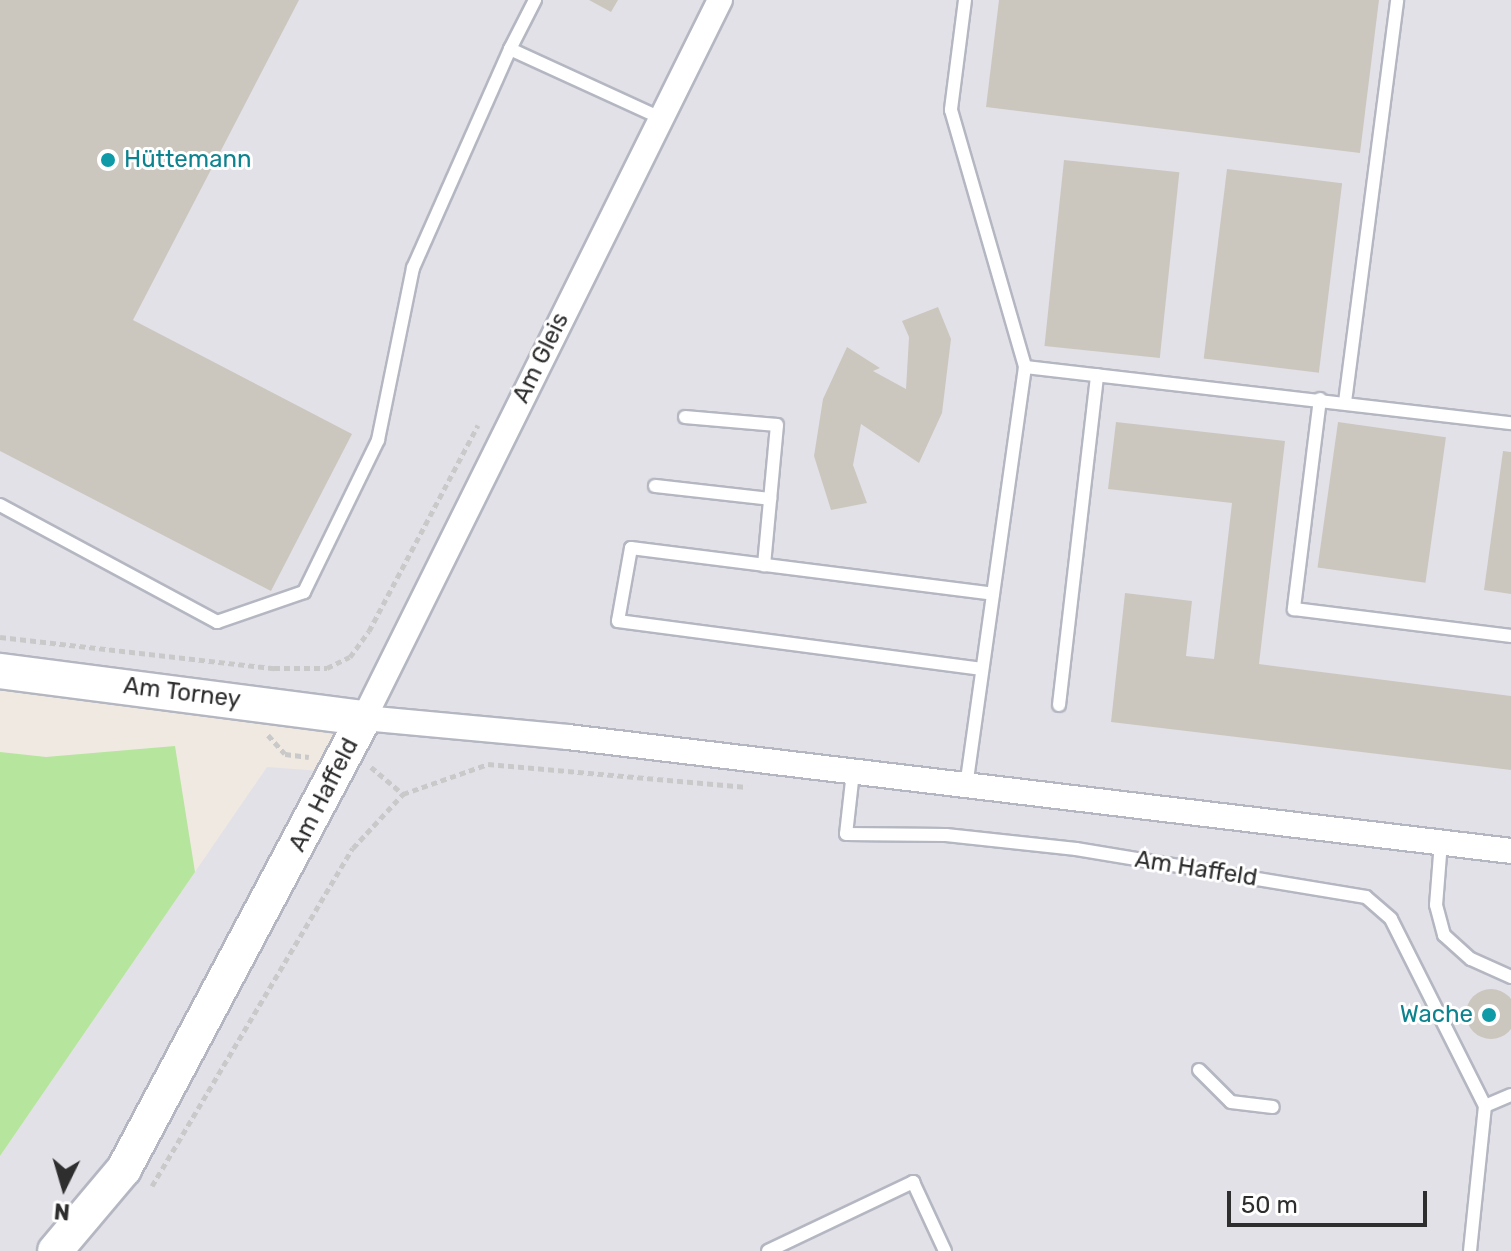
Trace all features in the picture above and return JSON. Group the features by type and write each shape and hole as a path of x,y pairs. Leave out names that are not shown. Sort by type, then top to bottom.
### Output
{"street":[{"name":"Am Gleis","path":"364,718 720,0"},
{"name":"Am Torney","path":"0,671 364,718"},
{"name":"Am Haffeld","path":"55,1251 124,1169 364,718 966,785 1511,851"}],"lane":[{"path":"0,505 217,622 304,592 378,440 413,268 510,49 535,0"},
{"path":"965,0 951,110 1025,367 966,785"},
{"path":"1345,402 1397,0"},
{"path":"510,49 661,118"},
{"path":"1025,367 1511,423"},
{"path":"1059,705 1097,375"},
{"path":"1320,399 1294,609 1511,636"},
{"path":"685,417 777,425 764,565"},
{"path":"655,486 770,499"},
{"path":"982,669 618,621 631,548 993,594"},
{"name":"Am Haffeld","path":"853,772 846,834 946,835 1076,849 1366,897 1391,919 1485,1106"},
{"path":"1441,842 1436,905 1444,935 1471,959 1511,977"},
{"path":"1199,1070 1231,1102 1273,1107"},
{"path":"1470,1251 1485,1106 1511,1095"},
{"path":"768,1251 913,1182 945,1251"}],"path":[{"path":"0,637 274,668 327,668 350,657 369,631 483,415"},
{"path":"148,1191 353,848 403,794 488,764 760,788"}],"shaded area":[{"path":"0,0 1511,0 1511,1251 0,1251 0,1156 267,767 335,772 363,718 0,671"}],"green space":[{"path":"175,746 195,872 0,1156 0,752 46,757"}],"building":[{"name":"Hüttemann","path":"0,0 299,0 133,320 352,434 271,591 0,451"},
{"path":"589,0 618,0 611,12"},
{"path":"999,0 1379,0 1360,153 986,107"},
{"path":"1064,160 1179,172 1160,358 1044,346"},
{"path":"1227,169 1342,183 1319,373 1204,359"},
{"path":"938,307 951,339 942,413 919,463 861,424 853,465 867,503 831,510 814,456 823,399 847,347 880,368 873,371 906,389 909,337 902,321"},
{"path":"1116,422 1285,441 1259,664 1511,696 1511,770 1111,722 1125,593 1192,601 1186,656 1214,659 1232,503 1108,489"},
{"path":"1338,422 1446,437 1425,583 1318,568"},
{"path":"1503,451 1511,452 1511,594 1484,590"},
{"name":"Wache","path":"1491,989 1508,997 1516,1014 1508,1031 1491,1039 1474,1031 1466,1014 1474,997"}],"place":[{"name":"Hüttemann","path":"108,160"},
{"name":"Wache","path":"1489,1015"}]}
